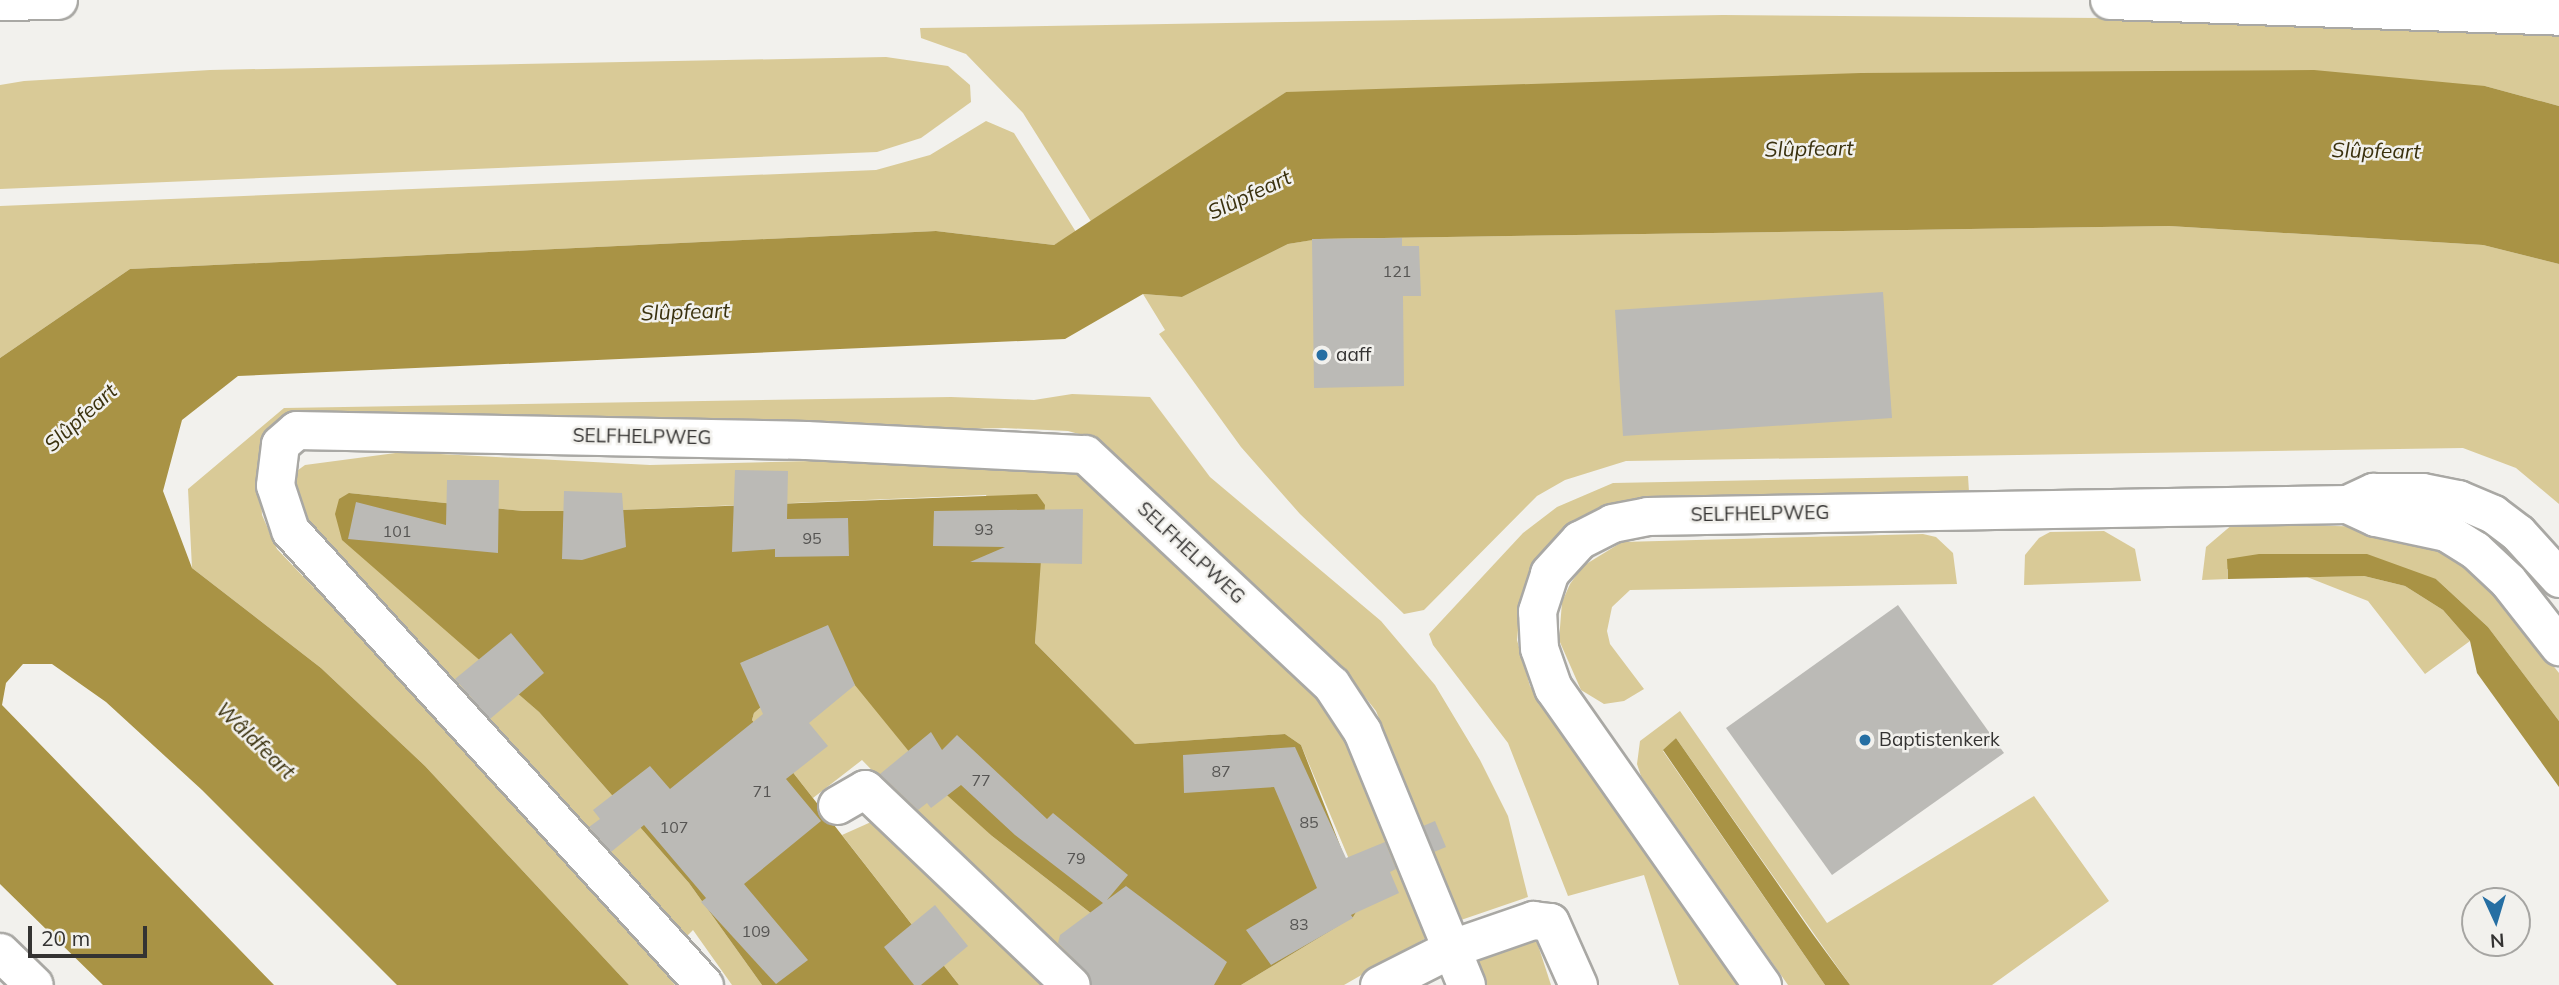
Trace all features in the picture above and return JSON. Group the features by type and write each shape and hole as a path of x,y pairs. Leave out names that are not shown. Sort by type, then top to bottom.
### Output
{"highway":[{"path":"0,1 58,0"},
{"path":"2110,0 2559,16"}],"street":[{"name":"SELFHELPWEG","path":"704,985 290,530 275,485 280,444 296,430 806,440 1085,454 1331,684 1362,732 1466,985"},
{"name":"SELFHELPWEG","path":"2347,505 2373,492 2422,492 2458,499 2493,514 2518,533 2559,578"},
{"name":"SELFHELPWEG","path":"1762,985 1553,688 1539,648 1537,611 1549,573 1579,540 1612,523 1647,516 2347,505 2375,516 2446,532 2475,550 2508,580 2559,646"},
{"path":"837,805 865,789 1071,985"},
{"path":"1378,985 1452,948 1533,920 1550,922 1578,985"},
{"path":"0,952 34,985"}],"shaded area":[{"path":"1723,15 2233,19 2559,36 2559,106 2485,86 1286,92 1092,223 1023,113 966,54 921,38 920,28"},
{"path":"886,57 948,66 970,85 971,102 921,138 877,152 0,189 0,85 24,81 210,70"},
{"path":"986,121 1014,133 1076,232 1054,245 936,231 130,269 0,358 0,206 876,170 930,155"},
{"path":"2169,226 2483,245 2559,264 2559,504 2516,468 2463,448 1626,461 1565,480 1537,496 1424,610 1404,614 1300,514 1241,447 1159,334 1165,330 1143,294 1182,297 1288,244 1318,239"},
{"path":"1072,394 1150,397 1210,477 1381,621 1435,685 1480,760 1508,816 1528,897 1461,920 1376,711 1350,678 1108,450 1090,437 1068,431 1004,428 650,436 294,438 260,482 262,515 277,549 537,822 675,985 629,985 425,766 321,668 192,568 188,489 284,408 951,397 1034,400"},
{"path":"403,452 650,465 1008,456 1077,463 1329,698 1435,933 1344,985 1241,985 1353,917 1359,883 1301,745 1285,734 1135,744 1035,643 1036,631 986,495 594,511 523,511 349,493 458,640 539,712 689,883 762,985 732,985 693,930 678,945 291,509 294,473 305,465"},
{"path":"1968,476 1969,492 1583,518 1558,535 1531,572 1522,593 1517,640 1530,686 1739,985 1679,985 1644,875 1568,896 1508,743 1433,645 1429,634 1523,533 1557,507 1613,483"},
{"path":"2233,524 2382,527 2450,551 2486,581 2559,673 2559,721 2488,627 2436,579 2227,569 2228,579 2202,580 2206,547"},
{"path":"2104,531 2135,549 2141,581 2024,585 2025,555 2039,538 2050,532"},
{"path":"1923,534 1936,537 1953,553 1957,584 1630,590 1612,607 1607,631 1610,644 1644,689 1624,701 1604,704 1581,690 1559,640 1562,602 1570,584 1583,566 1622,542"},
{"path":"2364,576 2405,586 2443,610 2470,641 2425,674 2368,601 2307,577"},
{"path":"846,670 992,836 1183,985 1098,985 1016,918 862,760 813,798 752,720 754,713 770,699"},
{"path":"1680,711 1827,923 2034,796 2109,901 1992,985 1850,985 1676,738 1663,751 1825,985 1788,985 1641,776 1637,764 1640,741"},
{"path":"880,818 1052,985 959,985 842,835"},
{"path":"1536,939 1551,985 1486,985 1476,958 1519,941"}],"water":[{"path":"2314,70 2485,86 2559,106 2559,264 2483,245 2169,226 1319,239 1288,244 1182,297 1143,294 1065,339 238,376 182,420 163,491 192,568 321,668 425,766 629,985 397,985 202,790 106,702 52,664 23,664 6,683 2,705 274,985 103,985 0,884 0,358 130,269 936,231 1054,245 1286,92 1861,73"},
{"path":"349,493 523,511 594,511 1037,494 1045,505 1035,643 1135,744 1285,734 1301,745 1362,902 1353,917 1241,985 1183,985 992,836 937,786 854,684 770,699 754,713 752,720 959,985 762,985 689,883 539,712 342,540 335,514 339,499"},
{"path":"2259,554 2367,554 2436,579 2488,627 2559,721 2559,787 2477,673 2470,641 2443,610 2405,586 2364,576 2228,579 2227,559"},
{"path":"1676,738 1850,985 1825,985 1663,750"}],"building":[{"path":"1402,238 1402,246 1419,246 1421,296 1403,296 1404,386 1314,388 1312,239"},
{"path":"1883,292 1892,418 1623,436 1615,310"},
{"path":"735,470 788,471 787,519 848,518 849,556 775,557 775,549 732,552"},
{"path":"447,480 499,480 498,553 348,539 356,502 446,525"},
{"path":"564,491 622,493 626,547 582,560 562,559"},
{"path":"1083,509 1082,564 970,562 1005,547 933,546 934,511"},
{"name":"Baptistenkerk","path":"1898,605 2004,753 1832,875 1726,728"},
{"path":"828,625 855,685 809,723 828,746 786,779 821,821 744,884 808,960 776,984 701,902 706,898 644,825 611,852 589,827 600,819 593,810 650,766 670,789 763,714 740,663"},
{"path":"511,633 544,673 490,719 455,679"},
{"path":"931,732 942,750 957,735 1047,819 1053,813 1128,875 1107,900 1126,886 1227,962 1214,985 1091,985 1085,970 1058,943 1060,935 1103,903 1015,835 961,785 931,808 927,803 918,810 880,774"},
{"path":"1295,747 1346,858 1385,842 1396,869 1390,872 1399,893 1351,915 1353,918 1271,965 1246,930 1317,888 1274,787 1184,793 1183,755"},
{"path":"1435,821 1446,847 1434,852 1423,826"},
{"path":"935,905 968,946 921,985 914,985 884,947"}],"place":[{"name":"aaff","path":"1322,355"},
{"name":"Baptistenkerk","path":"1865,740"}],"water label":[{"name":"Slûpfeart","path":"1809,148"},
{"name":"Slûpfeart","path":"2376,150"},
{"name":"Slûpfeart","path":"1249,194"},
{"name":"Slûpfeart","path":"685,311"},
{"name":"Slûpfeart","path":"80,417"},
{"name":"Wâldfeart","path":"256,740"}]}
